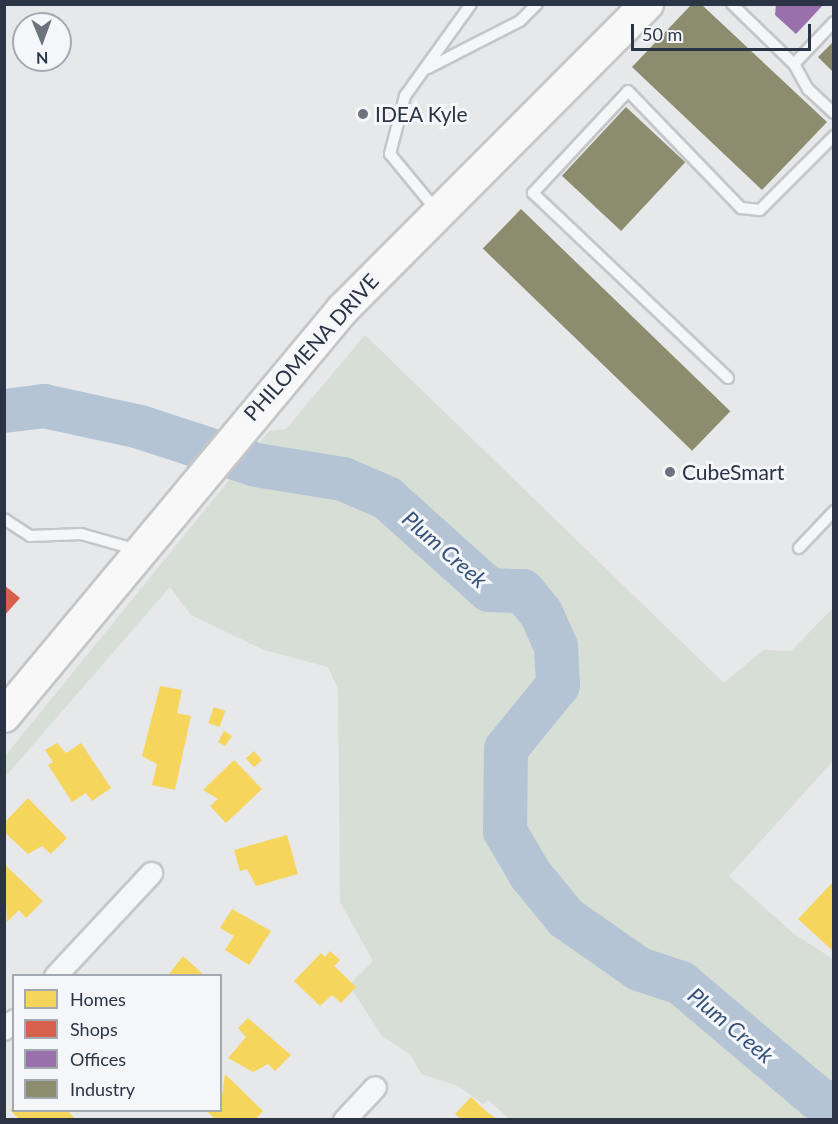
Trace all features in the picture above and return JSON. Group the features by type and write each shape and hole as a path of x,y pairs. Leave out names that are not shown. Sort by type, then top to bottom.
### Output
{"street":[{"name":"PHILOMENA DRIVE","path":"4,716 234,434 437,211 647,4"},
{"path":"56,974 151,873"},
{"path":"344,1119 375,1087"}],"lane":[{"path":"437,211 390,154 405,96 471,4"},
{"path":"425,69 520,21 537,4"},
{"path":"732,4 794,64 808,89 834,113"},
{"path":"794,64 834,21"},
{"path":"728,378 533,193 628,91 741,208 760,210 834,136"},
{"path":"799,548 834,511"},
{"path":"4,519 30,536 81,534 138,550"}],"shaded area":[{"path":"365,335 724,683 763,650 791,651 833,608 833,761 729,876 794,934 833,959 833,1119 510,1119 488,1100 483,1104 458,1086 421,1074 411,1055 382,1036 353,991 351,983 373,961 340,902 338,689 328,667 264,650 191,615 170,587 5,777 5,756 269,431 286,429"}],"building: Homes":[{"path":"160,686 182,690 177,713 191,716 175,790 152,785 157,764 142,756"},
{"path":"214,707 225,711 219,727 208,723"},
{"path":"224,731 232,736 225,746 218,742"},
{"path":"57,743 66,753 81,743 111,788 92,801 86,793 72,802 48,765 53,762 45,750"},
{"path":"254,751 262,760 254,767 246,758"},
{"path":"234,760 262,789 226,823 210,806 218,799 203,790"},
{"path":"28,798 67,838 51,854 42,846 28,854 4,832 4,823"},
{"path":"287,835 298,874 256,886 247,869 240,871 234,850"},
{"path":"4,864 43,901 26,918 19,910 7,922"},
{"path":"834,881 834,952 798,919"},
{"path":"232,909 271,931 249,965 225,950 234,936 220,928"},
{"path":"330,951 340,960 334,966 356,987 341,1003 332,995 320,1006 294,981 321,953 325,957"},
{"path":"183,956 203,974 169,974"},
{"path":"248,1018 291,1055 275,1071 268,1064 253,1072 228,1058 246,1037 238,1028"},
{"path":"225,1074 263,1111 255,1120 215,1120 208,1112 222,1112"},
{"path":"471,1097 498,1120 462,1120 455,1114"},
{"path":"12,1112 69,1112 76,1120 20,1120"}],"building: Shops":[{"path":"4,585 20,598 4,616"}],"building: Offices":[{"path":"776,4 824,4 796,34 775,15"}],"building: Industry":[{"path":"691,5 702,5 827,122 762,190 632,67"},
{"path":"834,41 834,73 818,57"},
{"path":"626,107 685,162 621,231 562,176"},
{"path":"521,209 730,411 692,451 483,249"}],"waterway":[{"name":"Plum Creek","path":"4,411 44,406 140,427 256,465 343,479 387,498 489,590 523,591 541,613 556,647 558,685 506,749 505,831 530,874 566,918 639,969 681,983 817,1098 834,1105"}],"place":[{"name":"IDEA Kyle","path":"363,114"},
{"name":"CubeSmart","path":"670,472"}]}
